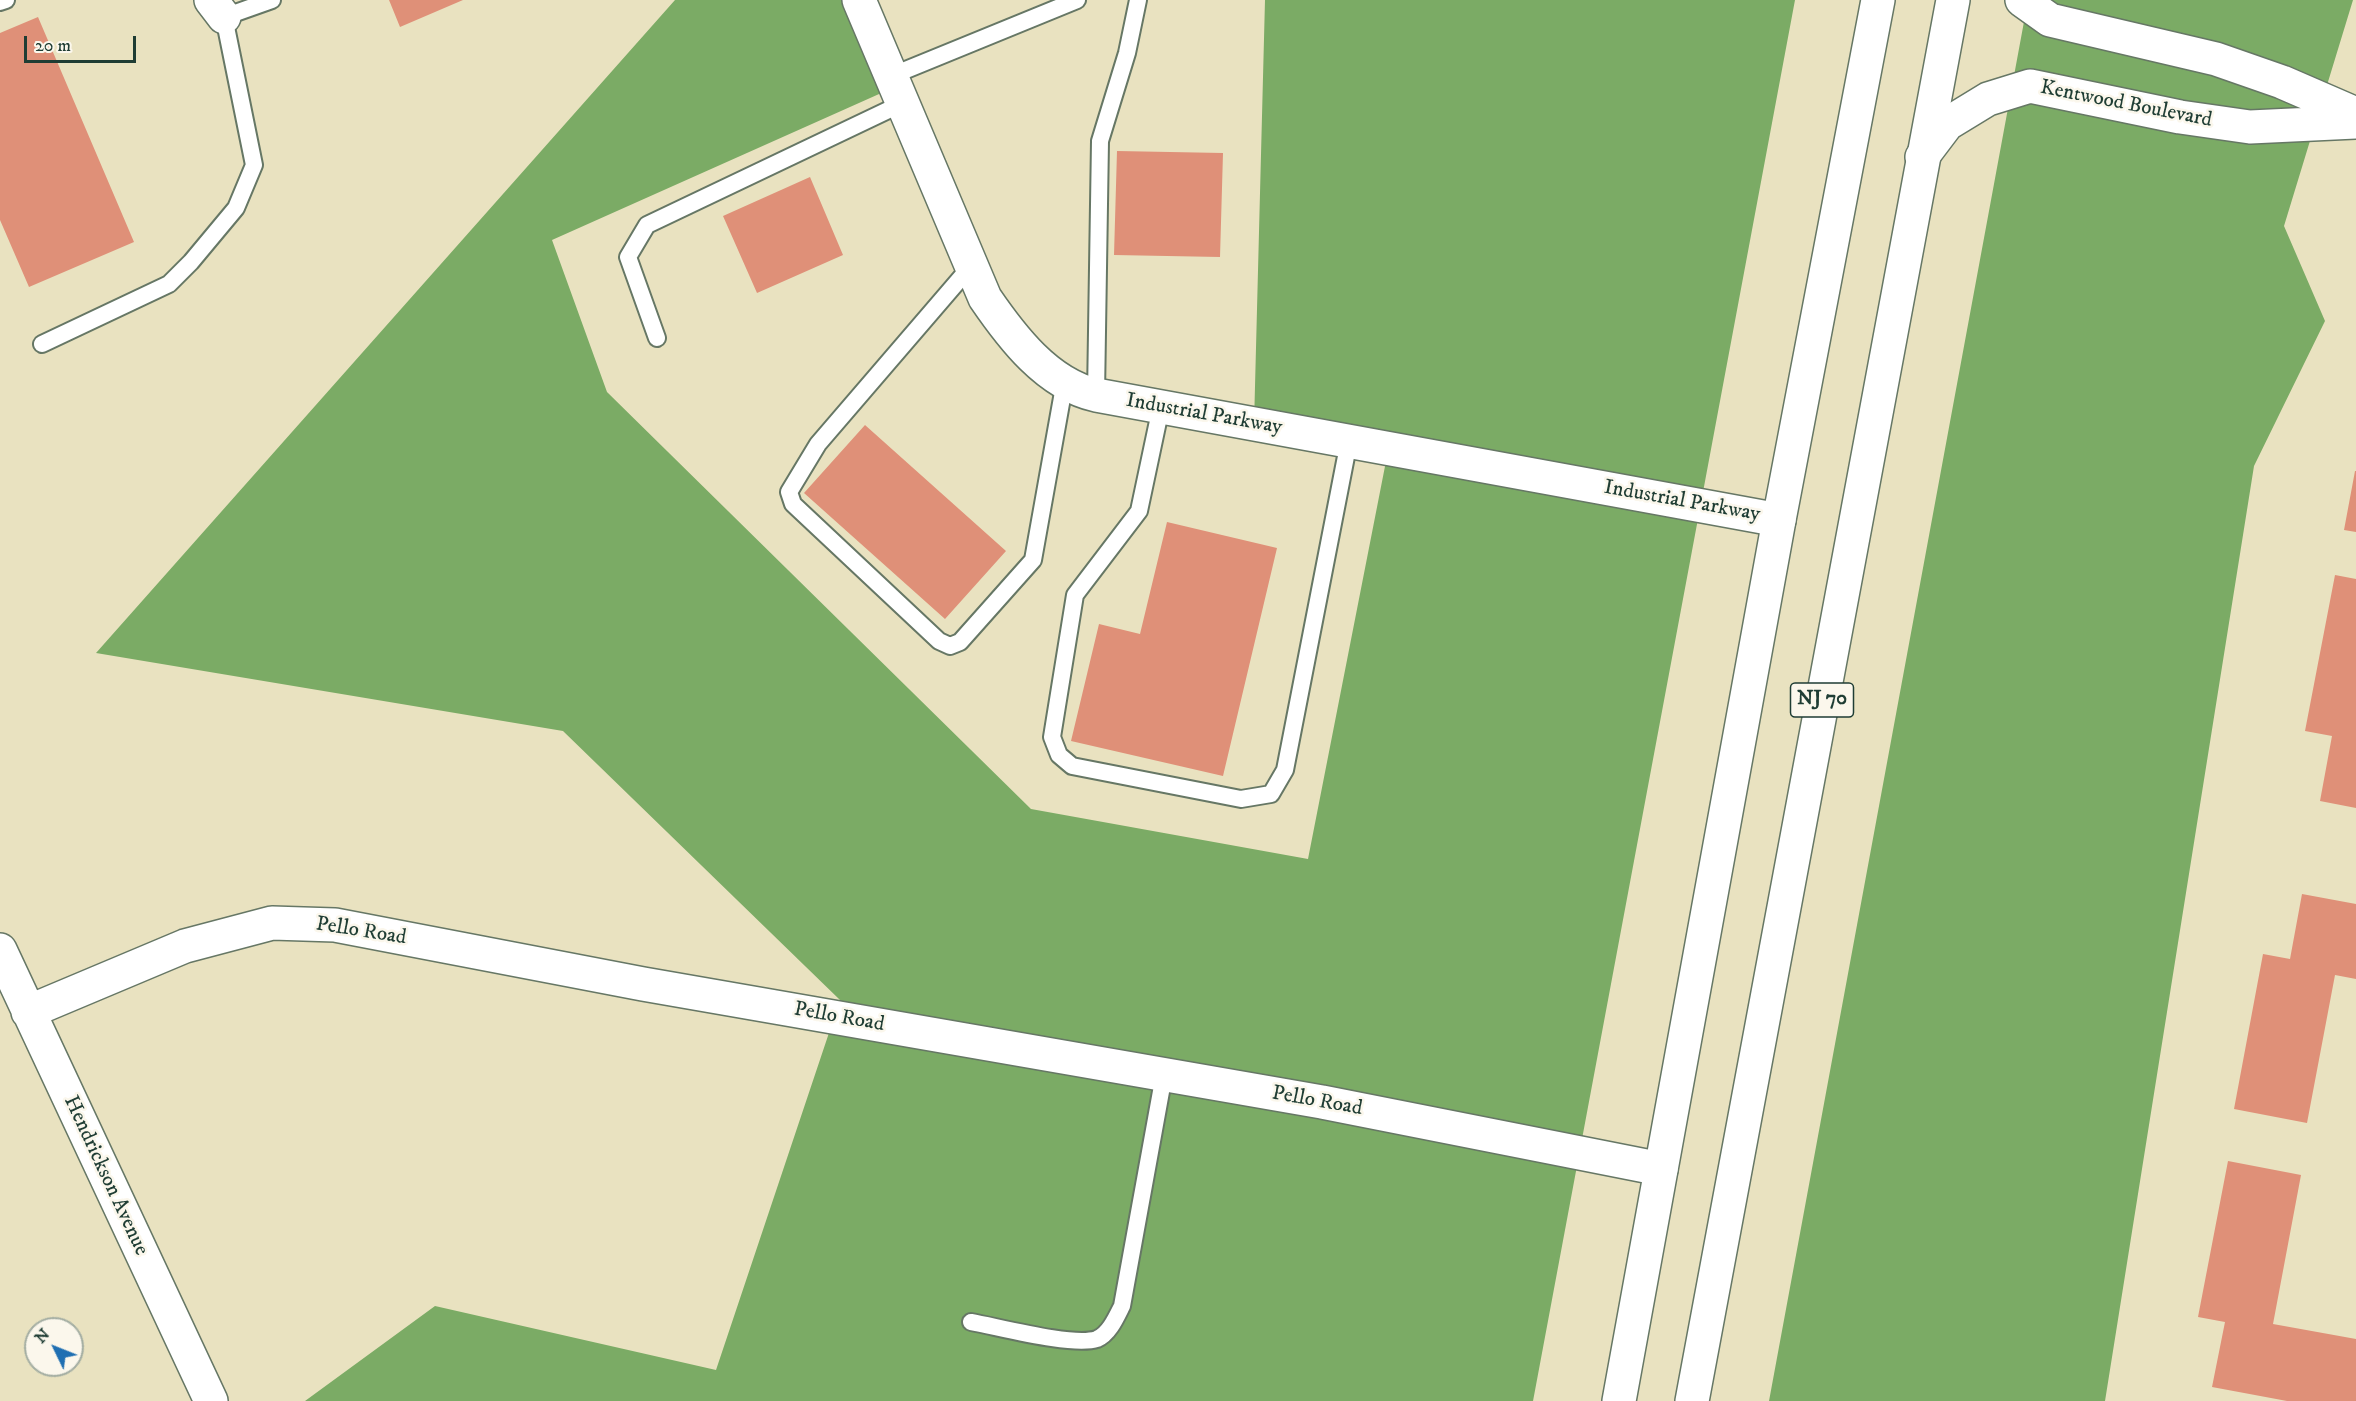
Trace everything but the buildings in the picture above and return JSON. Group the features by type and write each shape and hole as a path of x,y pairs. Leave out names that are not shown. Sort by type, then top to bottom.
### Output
{"main road":[{"name":"Industrial Parkway","path":"859,0 984,298 1009,332 1054,376 1096,395 1779,520"},
{"path":"1619,1401 1779,520 1878,0"},
{"name":"NJ 70","path":"1692,1401 1953,0"},
{"path":"2022,0 2050,20 2216,59 2282,82 2356,114"},
{"name":"Kentwood Boulevard","path":"1922,157 1947,124 1988,99 2030,86 2180,117 2250,127 2356,122"},
{"name":"Pello Road","path":"28,1012 185,946 272,923 334,925 643,984 1322,1102 1661,1169"},
{"name":"Hendrickson Avenue","path":"0,950 211,1401"}],"lane":[{"path":"0,2 6,0"},
{"path":"42,344 169,284 237,208 254,165 218,8 272,0"},
{"path":"657,338 628,257 647,225 897,89 1077,0"},
{"path":"1096,395 1100,141 1127,53 1138,0"},
{"path":"971,266 818,444 789,492 793,504 939,641 950,646 960,642 1033,560 1065,381"},
{"path":"1161,407 1139,511 1075,595 1052,737 1059,755 1071,766 1241,798 1271,794 1285,770 1349,441"},
{"path":"971,1322 1077,1342 1099,1338 1112,1326 1122,1306 1164,1075"}],"green space":[{"path":"675,0 871,0 906,82 552,240 607,392 1031,809 1308,859 1388,451 1254,425 1265,0 1795,0 1533,1401 305,1401 435,1306 716,1370 840,1000 563,731 96,653"},
{"path":"2028,0 2353,0 2284,226 2325,321 2254,466 2105,1401 1769,1401"}]}
